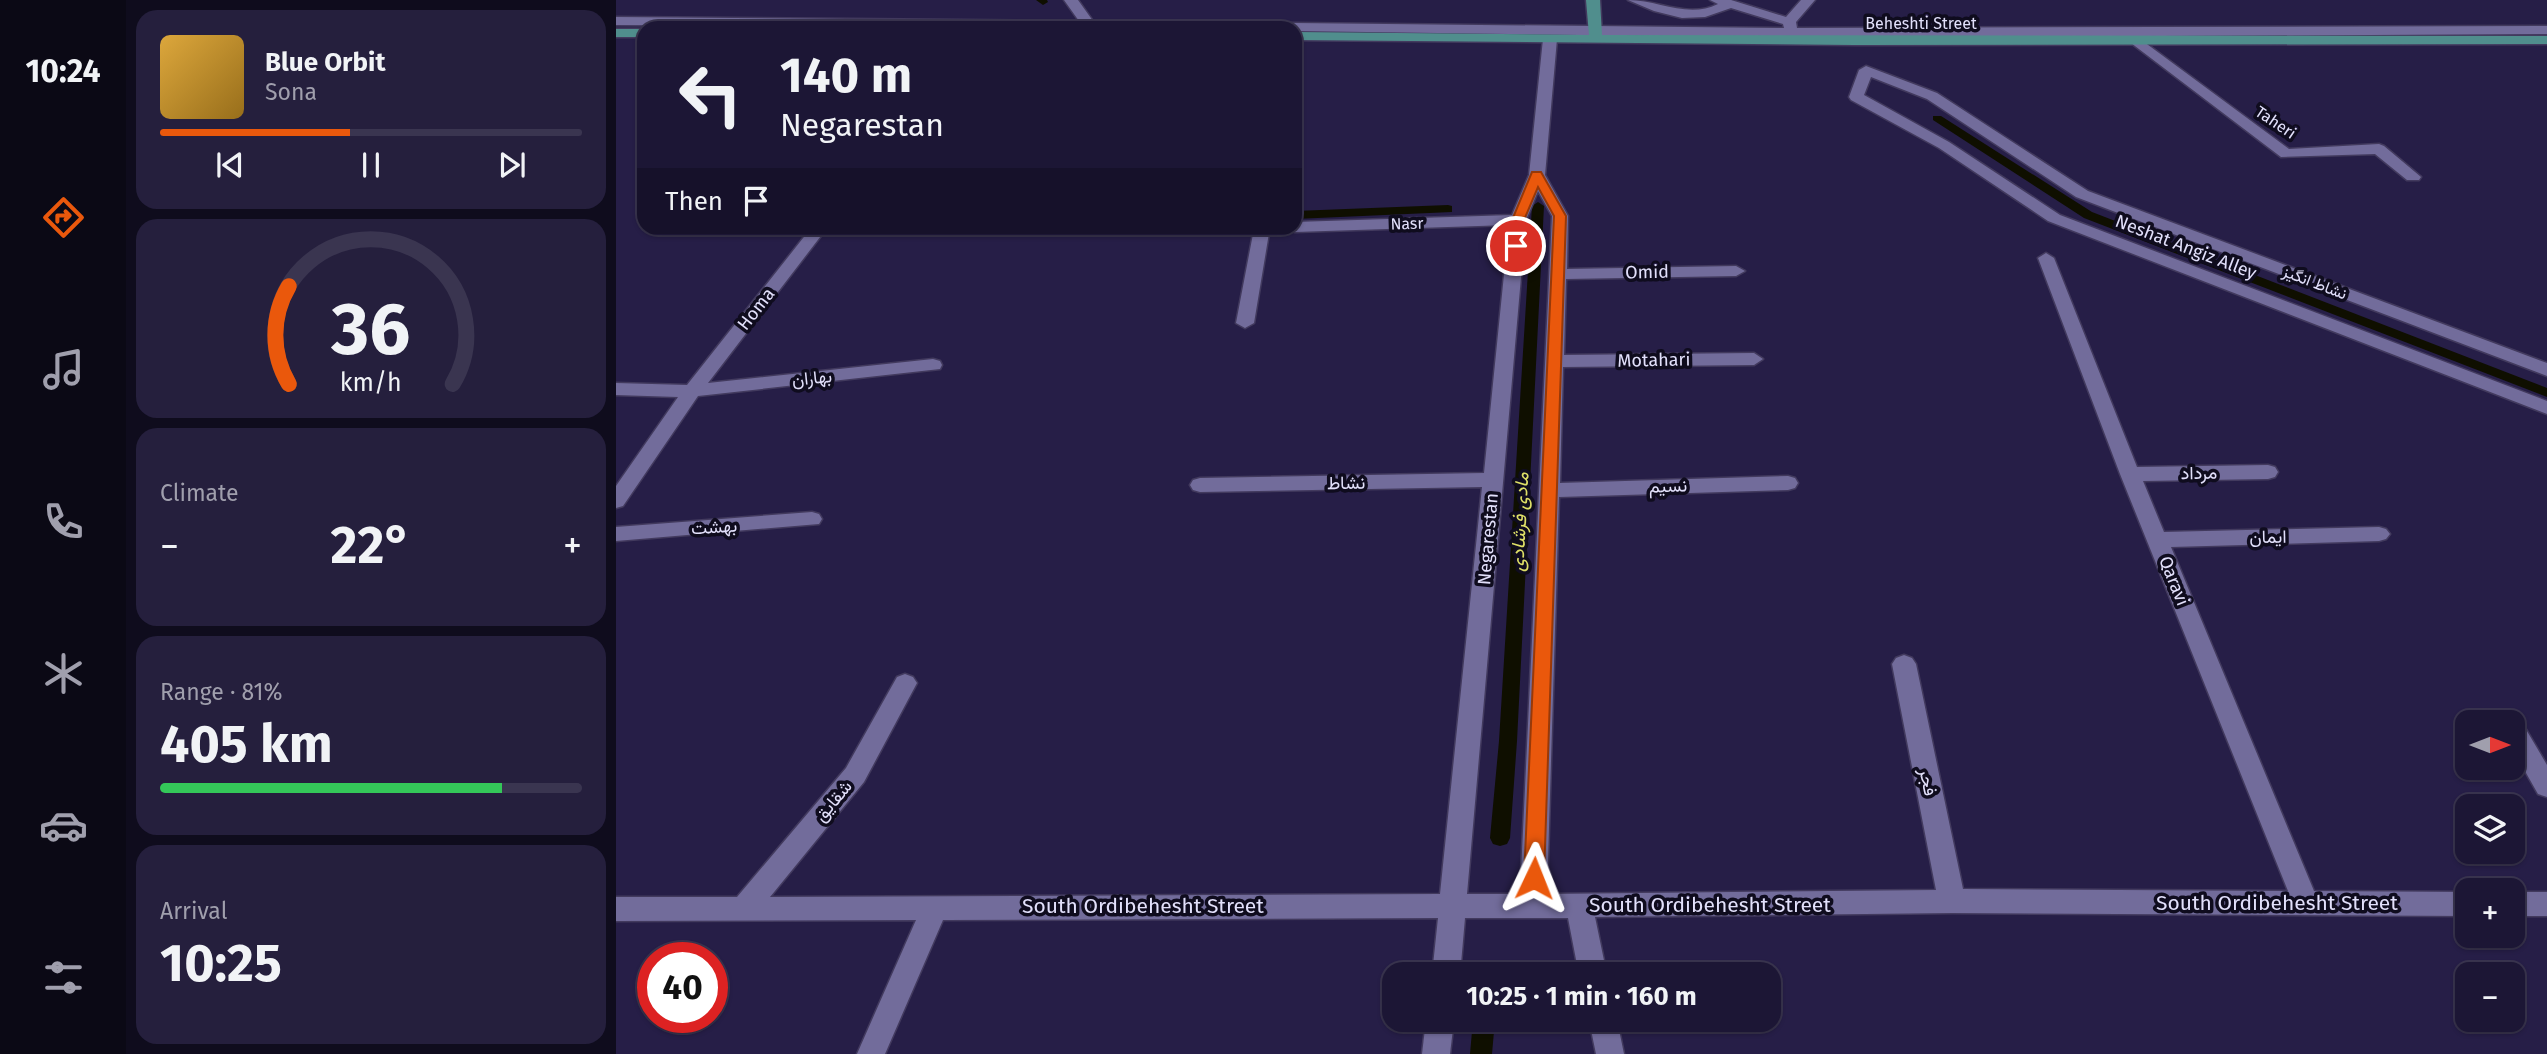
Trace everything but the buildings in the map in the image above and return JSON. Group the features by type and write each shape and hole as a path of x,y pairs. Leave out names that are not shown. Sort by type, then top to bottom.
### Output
{"main road":[{"path":"1593,0 1596,35"},
{"name":"Beheshti Street","path":"1302,36 1550,38 1791,31 1855,41 2547,40"},
{"path":"616,33 637,33"}],"street":[{"path":"1071,0 1086,21"},
{"path":"1635,0 1679,14 1713,14 1723,2 1791,31 1808,0"},
{"name":"Beheshti Street","path":"616,21 637,21"},
{"name":"Beheshti Street","path":"1302,30 1596,35"},
{"name":"Beheshti Street","path":"1791,31 2547,30"},
{"name":"Negarestan","path":"1448,962 1518,220 1536,175 1550,38"},
{"name":"Taheri","path":"2136,40 2286,154 2378,149 2413,177"},
{"path":"1855,41 1866,70"},
{"name":"نشاط انگیز","path":"1866,70 1932,96 2082,194 2547,370"},
{"name":"Neshat Angiz Alley","path":"1866,70 1856,97 1944,145 2054,218 2547,408"},
{"path":"1533,906 1560,216 1536,175"},
{"name":"Nasr","path":"1302,227 1518,220"},
{"name":"Homa","path":"616,501 692,391 814,235"},
{"path":"1245,323 1261,235"},
{"name":"Qaravi","path":"2046,258 2130,474 2306,904"},
{"name":"Omid","path":"1558,274 1736,271"},
{"name":"Motahari","path":"1554,361 1754,359"},
{"path":"2525,361 2547,361"},
{"name":"بهاران","path":"616,389 692,391 933,365"},
{"name":"مرداد","path":"2130,474 2268,472"},
{"name":"نشاط","path":"1200,485 1493,480"},
{"name":"نسیم","path":"1548,490 1788,483"},
{"name":"بهشت","path":"616,534 812,519"},
{"name":"ایمان","path":"2157,540 2379,534"},
{"name":"فجر","path":"1904,664 1952,901"},
{"name":"شقایق","path":"744,908 855,775 905,684"},
{"path":"2525,749 2547,787"},
{"name":"South Ordibehesht Street","path":"616,909 1787,905 1952,901 2455,904"},
{"path":"2525,904 2547,904"},
{"path":"1579,905 1590,962"},
{"path":"871,1054 935,907"},
{"path":"1436,1054 1439,1032"},
{"path":"1605,1032 1610,1054"}],"waterway":[{"path":"1937,118 2088,215 2547,393"},
{"name":"مادی فرشادی","path":"1500,838 1508,741 1538,206"},
{"name":"مادی فرشادی","path":"1302,215 1448,209"},
{"name":"مادی فرشادی","path":"1481,1054 1483,1032"}],"route":[{"path":"1516,246 1518,220 1536,175 1560,216 1534,878"}]}
